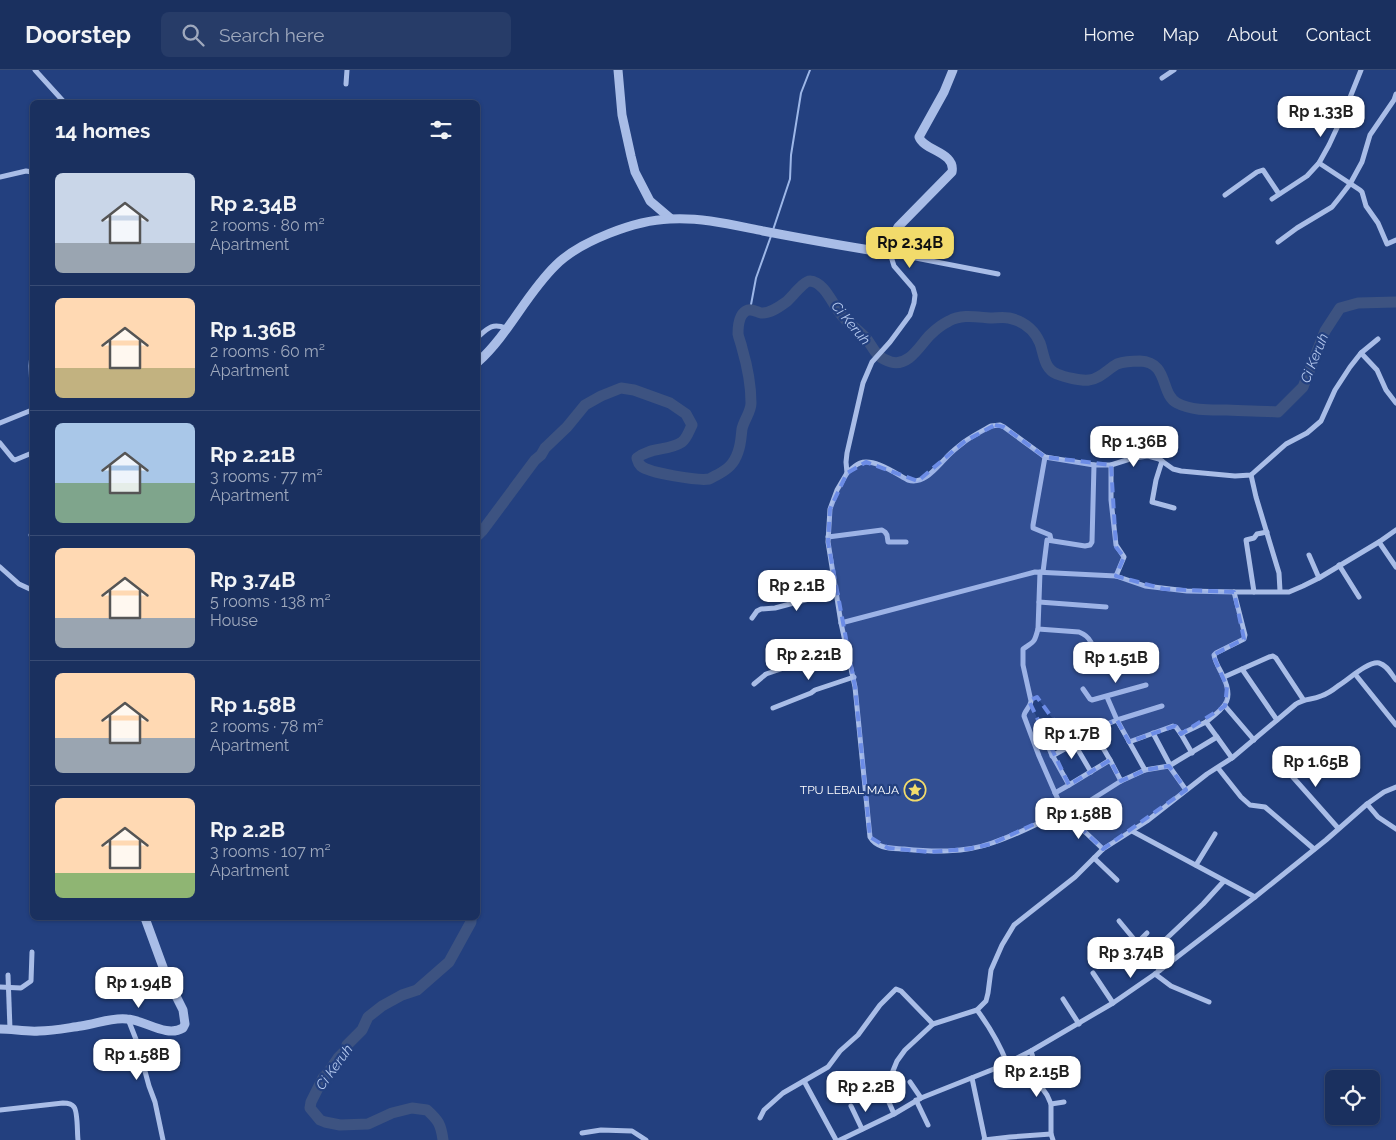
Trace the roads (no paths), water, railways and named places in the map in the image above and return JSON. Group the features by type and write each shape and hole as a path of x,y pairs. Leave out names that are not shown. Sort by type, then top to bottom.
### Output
{"street":[{"path":"35,70 62,100"},
{"path":"346,84 347,70"},
{"path":"618,70 622,115 635,172 650,200 670,218"},
{"path":"847,472 846,462 863,383 872,362 910,315 914,303 915,295 913,288 894,266 890,253 890,241 898,227 952,172 951,162 938,151 922,142 919,137 940,100 953,70"},
{"path":"1162,78 1174,70"},
{"path":"1272,199 1307,176 1319,163 1343,115 1361,70"},
{"path":"1278,242 1332,207 1350,184 1362,162 1370,135 1394,100 1396,94"},
{"path":"1319,163 1362,192 1366,206 1378,223 1386,244 1396,240"},
{"path":"1225,195 1260,170 1263,170 1279,194"},
{"path":"0,177 30,172"},
{"path":"480,360 556,264 584,244 619,230 651,221 670,218 729,224 998,274"},
{"path":"480,335 495,325 506,328"},
{"path":"1063,812 991,844 969,849 930,852 888,848 873,842 870,837 854,677 841,623 828,542 830,509 837,490 847,472 860,463 866,462 880,465 908,480 918,481 936,469 965,442 995,425 1004,426 1046,457 1111,465 1133,458 1148,456 1181,471 1235,476 1251,475 1286,444 1307,433 1321,421 1335,390 1350,367 1361,353 1378,339"},
{"path":"1361,353 1377,370 1386,390 1396,402"},
{"path":"0,423 30,411"},
{"path":"0,443 15,460 30,454"},
{"path":"1046,457 1033,525 1036,530 1050,535 1051,540"},
{"path":"1162,461 1152,502 1174,508"},
{"path":"1094,464 1092,542 1090,545 1085,546 1051,540 1046,541 1039,602 1038,630 1034,641 1023,649 1031,701 1024,716 1063,812 1103,849"},
{"path":"1111,465 1111,500 1116,546 1124,556 1116,576"},
{"path":"1251,475 1279,573 1280,591"},
{"path":"828,536 882,530 887,535 888,542 906,542"},
{"path":"841,623 1019,576 1042,572 1116,576 1146,586 1187,591 1294,591 1319,578 1396,530"},
{"path":"1254,592 1246,540 1254,538 1257,534 1267,532"},
{"path":"1379,542 1396,567"},
{"path":"1309,555 1319,578"},
{"path":"1339,565 1360,597"},
{"path":"0,567 19,584 30,589"},
{"path":"1182,734 1206,722 1225,706 1228,692 1224,677 1214,656 1216,653 1244,639 1234,592"},
{"path":"752,618 761,609 775,608 820,596 837,594"},
{"path":"1039,602 1106,607"},
{"path":"1038,630 1084,633 1092,641 1095,659"},
{"path":"754,684 766,674 846,647"},
{"path":"1224,677 1273,656 1304,699"},
{"path":"894,1114 888,1100 886,1088 897,1061 905,1050 933,1024 976,1010 986,1001 991,970 1002,945 1014,925 1075,876 1103,849 1148,821 1207,774 1232,758 1296,704 1304,699 1322,696 1372,664 1379,663 1386,667 1396,680"},
{"path":"1242,669 1277,720"},
{"path":"1355,674 1396,725"},
{"path":"773,708 815,690 854,677"},
{"path":"1082,689 1092,700 1146,685"},
{"path":"1107,697 1117,720 1145,770"},
{"path":"1052,756 1092,729 1162,706"},
{"path":"1225,706 1254,740"},
{"path":"1069,785 1052,756 1041,730 1042,727 1054,721 1091,772"},
{"path":"1206,722 1232,758"},
{"path":"1129,742 1176,726 1192,753"},
{"path":"1092,729 1121,781"},
{"path":"1153,733 1170,766 1186,790"},
{"path":"1072,812 1121,781 1145,770 1170,766 1217,738"},
{"path":"1055,794 1110,760"},
{"path":"1283,766 1338,828"},
{"path":"1218,768 1250,805 1265,808 1314,849"},
{"path":"840,1140 894,1114 918,1099 972,1078 1031,1051 1114,1003 1254,897 1367,804 1384,792 1396,787"},
{"path":"1367,804 1378,817 1396,829"},
{"path":"1132,831 1254,897"},
{"path":"1196,865 1215,834"},
{"path":"1094,858 1117,880"},
{"path":"1148,956 1203,904 1224,881"},
{"path":"0,1028 42,1031 127,1019 168,1030 183,1028 185,1024 184,1010 167,978 146,920"},
{"path":"1119,921 1160,970"},
{"path":"1137,943 1147,933"},
{"path":"0,987 21,988 31,981 32,952"},
{"path":"1093,973 1114,1003"},
{"path":"1154,974 1171,986 1209,1002"},
{"path":"8,975 10,1029"},
{"path":"760,1118 764,1110 783,1093 828,1066 840,1051 858,1035 876,1009 897,989 933,1024"},
{"path":"1063,999 1079,1024"},
{"path":"976,1010 986,1021 1007,1063"},
{"path":"127,1019 137,1042 155,1102 163,1140"},
{"path":"1031,1051 1042,1088 1048,1094 1051,1104 1051,1134 1053,1140"},
{"path":"972,1078 985,1140 1051,1134"},
{"path":"804,1081 836,1140"},
{"path":"910,1082 928,1125"},
{"path":"1051,1104 1064,1102"},
{"path":"0,1110 63,1103 70,1104 74,1107 77,1114 76,1130 78,1140"},
{"path":"851,1106 862,1129"},
{"path":"582,1133 601,1130 632,1131 646,1140"}],"waterway":[{"path":"773,230 790,179 791,155 801,93 810,70"},
{"path":"750,310 756,278 771,236"},
{"name":"Ci Keruh","path":"480,533 535,460 585,405 621,388 634,390 670,403 686,414 692,425 682,442 671,447 648,452 637,458 641,466 663,474 685,478 710,479 721,473 735,460 742,429 751,403 748,375 738,334 741,317 748,310 761,313 774,310 810,281 821,286 840,314 865,337 878,355 891,362 897,363 909,358 934,331 959,317 1009,318 1019,321 1035,334 1049,369 1057,374 1089,380 1097,378 1119,363 1137,361 1149,363 1160,372 1168,393 1177,403 1195,409 1208,410 1278,412 1303,387 1325,331 1340,308 1358,303 1396,302"},
{"name":"Ci Keruh","path":"443,1140 438,1123 427,1110 412,1108 392,1113 368,1124 340,1125 320,1120 310,1108 323,1078 345,1051 347,1045 362,1030 368,1017 382,1006 402,995 417,990 449,962 471,920"}],"place":[{"name":"TPU LEBAL MAJA","path":"915,790"}]}
